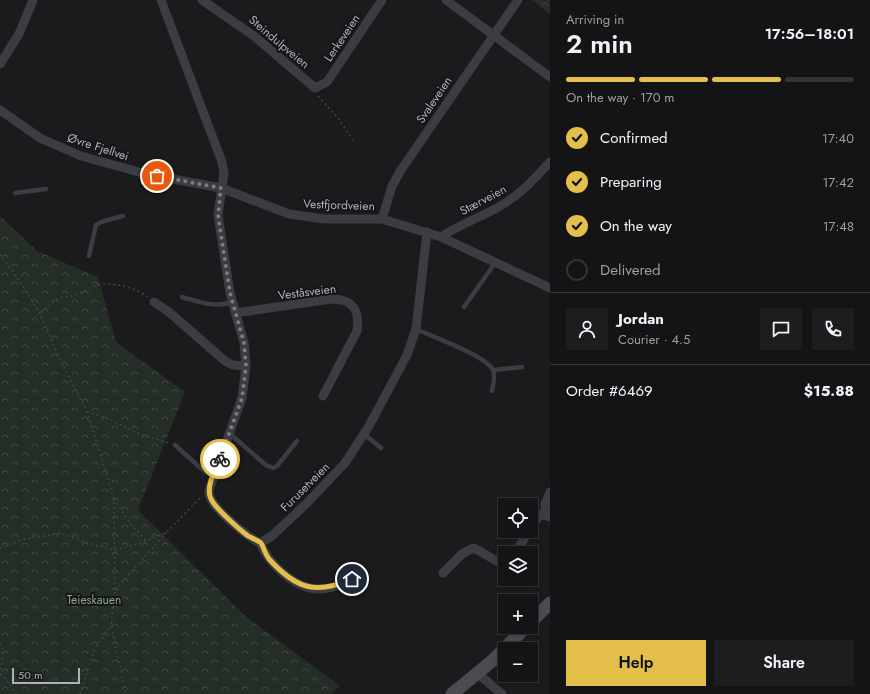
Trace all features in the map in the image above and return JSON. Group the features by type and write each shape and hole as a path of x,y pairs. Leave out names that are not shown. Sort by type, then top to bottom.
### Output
{"main road":[{"path":"538,615 550,603"},
{"path":"452,694 519,634"}],"street":[{"path":"0,64 19,34 33,0"},
{"name":"Steindulpveien","path":"202,0 254,36 318,88"},
{"name":"Lerkeveien","path":"318,88 327,82 382,0"},
{"path":"446,0 550,77"},
{"name":"Svaleveien","path":"382,219 389,193 401,170 493,34 518,0"},
{"path":"164,1 219,153 224,173 218,215 232,302 244,343 246,366 242,398 209,490 211,499 231,521 248,536 260,543 270,559 285,574 307,587 319,589 329,588 364,574"},
{"name":"Øvre Fjellvei","path":"0,110 40,138 81,156 146,174 221,188"},
{"name":"Stærveien","path":"441,237 502,205 519,193 550,162"},
{"name":"Vestfjordveien","path":"221,188 289,214 324,219 382,219 427,232 441,237 550,288"},
{"name":"Furusetveien","path":"260,543 272,536 345,463 364,434 407,355 416,329 427,232"},
{"name":"Veståsveien","path":"235,313 342,299 352,305 356,310 358,322 357,332 323,396"},
{"path":"154,302 169,312 225,361 233,365 246,366"},
{"path":"538,516 541,514 548,516 545,504 550,492"},
{"path":"443,573 462,554 473,548 481,551 498,563"},
{"path":"477,673 502,694"}],"lane":[{"path":"15,193 46,189"},
{"path":"89,256 96,225 104,221 123,216"},
{"path":"464,307 494,263"},
{"path":"182,297 218,306 232,302"},
{"path":"416,329 470,353 486,362 493,370 494,378 492,391"},
{"path":"493,370 522,367"},
{"path":"230,434 266,465 273,468 278,466 297,441"},
{"path":"364,434 381,448"},
{"path":"175,445 205,472 214,476"}],"path":[{"path":"318,88 319,97 338,118 353,140"},
{"path":"0,254 19,280 40,314 58,355 87,412 114,499 116,550 115,590 110,625 126,694"},
{"path":"40,314 54,301 63,297 75,296 94,286 104,284 138,291 154,302"},
{"path":"87,412 107,418 139,434 175,445"},
{"path":"115,590 167,532 209,490"},
{"path":"114,499 132,526 147,541"},
{"path":"0,548 25,539 61,533 94,545 116,550 147,541 167,532"},
{"path":"80,694 95,648 110,625"},
{"path":"0,643 2,646 2,664 0,670"},
{"path":"0,674 10,684 16,694"}],"green space":[{"path":"531,0 550,0 550,14"},
{"name":"Teieskauen","path":"0,216 37,251 98,277 116,342 185,392 138,510 245,616 340,686 332,694 0,694"}],"way so far":[{"path":"157,176 221,188 218,215 230,293 244,343 246,380 236,418 220,459"}],"route":[{"path":"220,459 209,490 211,499 245,534 260,543 264,552 285,574 307,587 319,589 329,588 352,579"}]}
